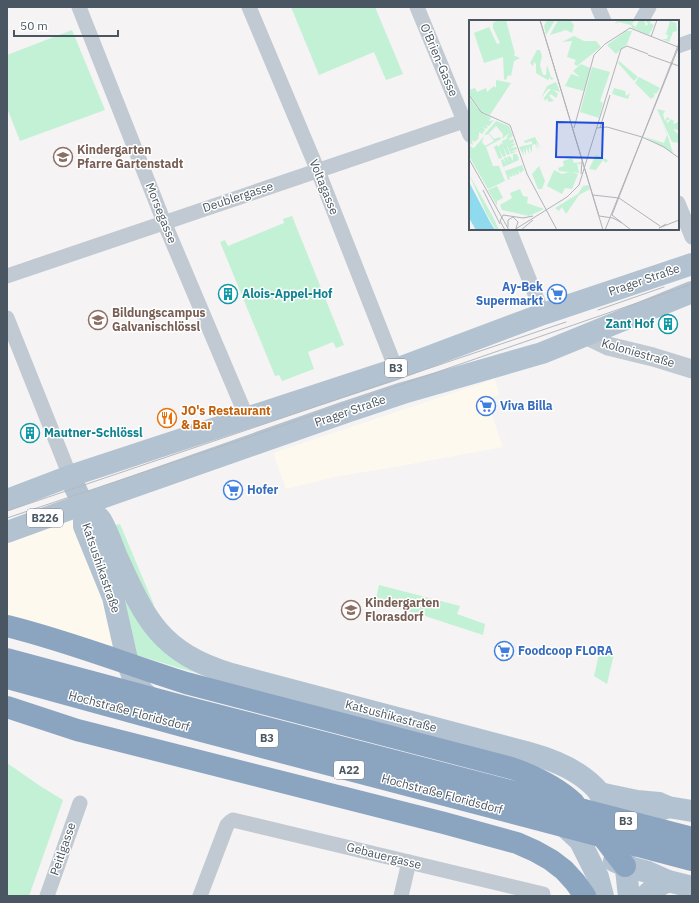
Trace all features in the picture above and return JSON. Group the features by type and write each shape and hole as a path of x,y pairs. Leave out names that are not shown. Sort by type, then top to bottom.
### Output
{"highway":[{"path":"7,626 54,639 186,683 511,768 528,774 543,781 569,798 608,840 625,866"},
{"name":"Hochstraße Floridsdorf","path":"7,659 692,838"},
{"name":"Hochstraße Floridsdorf","path":"7,678 175,724 692,860"},
{"path":"7,706 77,730 517,843 551,860 564,870 575,882 584,896"}],"main road":[{"name":"Prager Straße","path":"7,500 70,476 396,369 543,314 692,264"},
{"name":"Prager Straße","path":"7,532 343,413 403,393 542,353 692,292"},
{"path":"543,314 572,325 585,335"},
{"name":"B3","path":"70,476 84,504"},
{"name":"Katsushikastraße","path":"84,504 101,519 138,603 147,617 166,639 188,657 201,664 231,674 548,758 574,770 587,780 611,809 608,840"},
{"name":"Katsushikastraße","path":"84,504 84,526 113,597 126,657 132,675 143,692 158,704 174,712 192,718 522,804 547,814 559,821 580,840 600,886"},
{"name":"B3","path":"599,793 637,801 659,803 668,807 692,811"},
{"name":"B3","path":"600,886 608,840 639,814 659,811 668,807"},
{"path":"580,840 608,840"},
{"path":"630,896 625,866 648,872 668,881 692,887"},
{"path":"645,896 653,889 668,881"}],"street":[{"name":"Morsegasse","path":"79,7 164,222 247,418"},
{"name":"Voltagasse","path":"250,7 318,171 396,369"},
{"name":"O'Brien-Gasse","path":"417,7 468,125"},
{"path":"598,7 604,20"},
{"path":"679,46 692,41"},
{"name":"Deublergasse","path":"7,276 318,171 468,125"},
{"path":"679,205 692,237"},
{"path":"509,230 543,314"},
{"path":"7,318 70,476"},
{"name":"Koloniestraße","path":"585,335 608,346 653,357 692,369"},
{"name":"Peitlgasse","path":"47,896 80,802"},
{"name":"Gebauergasse","path":"200,896 227,825 230,822 237,820 543,895"},
{"path":"401,896 409,862"}],"shaded area":[{"path":"495,379 499,395 487,400 503,447 339,476 286,489 273,453"},
{"path":"73,503 131,652 7,616 7,522"}],"green space":[{"path":"291,7 375,7 403,74 386,80 374,52 319,75"},
{"path":"72,30 105,110 20,141 7,108 7,55"},
{"path":"292,216 344,345 336,348 333,342 308,352 314,369 282,381 279,375 275,376 220,242 225,240 228,246 284,223 283,219"},
{"path":"120,524 154,605 150,607 112,526"},
{"path":"99,532 203,675 133,654"},
{"path":"379,585 460,606 457,614 485,624 483,635 416,613 375,603"},
{"path":"600,650 614,654 607,684 594,676"},
{"path":"7,763 63,800 29,896 7,896"}],"tram line":[{"path":"7,518 255,435 692,284"},
{"path":"598,310 664,287"},
{"path":"7,511 566,322"}],"place":[{"name":"Kindergarten Pfarre Gartenstadt","path":"63,157"},
{"name":"Alois-Appel-Hof","path":"228,294"},
{"name":"Ay-Bek Supermarkt","path":"557,294"},
{"name":"Bildungscampus Galvanischlössl","path":"98,320"},
{"name":"Zant Hof","path":"668,324"},
{"name":"Viva Billa","path":"486,406"},
{"name":"JO's Restaurant & Bar","path":"167,418"},
{"name":"Mautner-Schlössl","path":"30,433"},
{"name":"Hofer","path":"233,490"},
{"name":"Kindergarten Florasdorf","path":"351,610"},
{"name":"Foodcoop FLORA","path":"504,651"}]}
